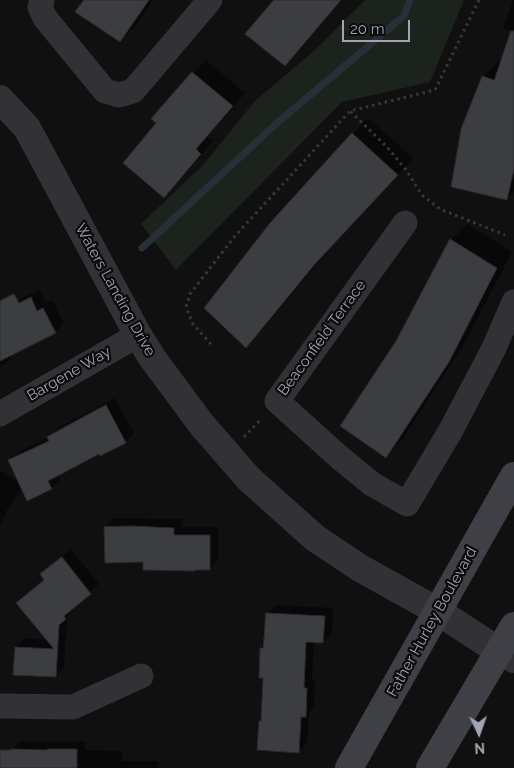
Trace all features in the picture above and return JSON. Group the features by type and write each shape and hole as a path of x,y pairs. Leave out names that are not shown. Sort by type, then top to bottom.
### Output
{"main road":[{"name":"Father Hurley Boulevard","path":"349,768 439,612 514,476"},
{"path":"430,768 507,655 514,626"}],"street":[{"path":"42,0 40,7 51,26 105,91 119,95 133,91 210,0"},
{"name":"Waters Landing Drive","path":"0,99 27,128 138,335 153,359 202,425 249,479 315,538 360,568 439,612 507,655"},
{"name":"Beaconfield Terrace","path":"405,223 277,401 372,484 407,504 451,430 494,348 514,302"},
{"name":"Bargene Way","path":"0,414 138,335"},
{"path":"0,706 73,707 141,676"}],"path":[{"path":"211,344 193,324 186,307 190,294 235,236 350,111 436,90 479,0"},
{"path":"350,111 387,147 406,170 422,195 440,210 505,236"},
{"path":"228,455 277,401"}],"shaded area":[{"path":"365,0 464,0 430,82 342,102 176,270 141,224 203,165 255,101 315,50"}],"building":[{"path":"84,0 149,0 120,42 75,12"},
{"path":"274,0 341,0 285,66 245,34"},
{"path":"511,31 514,31 514,169 507,200 451,187 461,129 482,76 494,80"},
{"path":"192,72 233,106 196,149 201,154 164,198 123,163 156,123 151,119"},
{"path":"352,133 398,175 315,264 246,348 204,308 270,223"},
{"path":"450,239 497,268 449,362 386,458 340,426 396,341"},
{"path":"14,294 19,303 31,297 37,311 43,308 56,333 0,361 0,301"},
{"path":"106,405 126,443 100,456 99,454 48,481 52,489 27,501 8,460 49,441 47,437"},
{"path":"104,527 174,528 174,535 210,535 210,570 143,570 143,562 105,563"},
{"path":"62,557 91,594 64,616 66,619 59,625 56,677 13,675 15,647 54,649 16,603 44,580 40,574"},
{"path":"266,613 325,616 323,643 306,642 304,688 307,688 306,717 301,717 299,753 257,750 259,721 261,721 263,678 259,678 260,648 263,648"},
{"path":"77,749 77,768 0,768 0,750"}],"waterway":[{"path":"142,248 277,123 404,16 410,0"}]}
